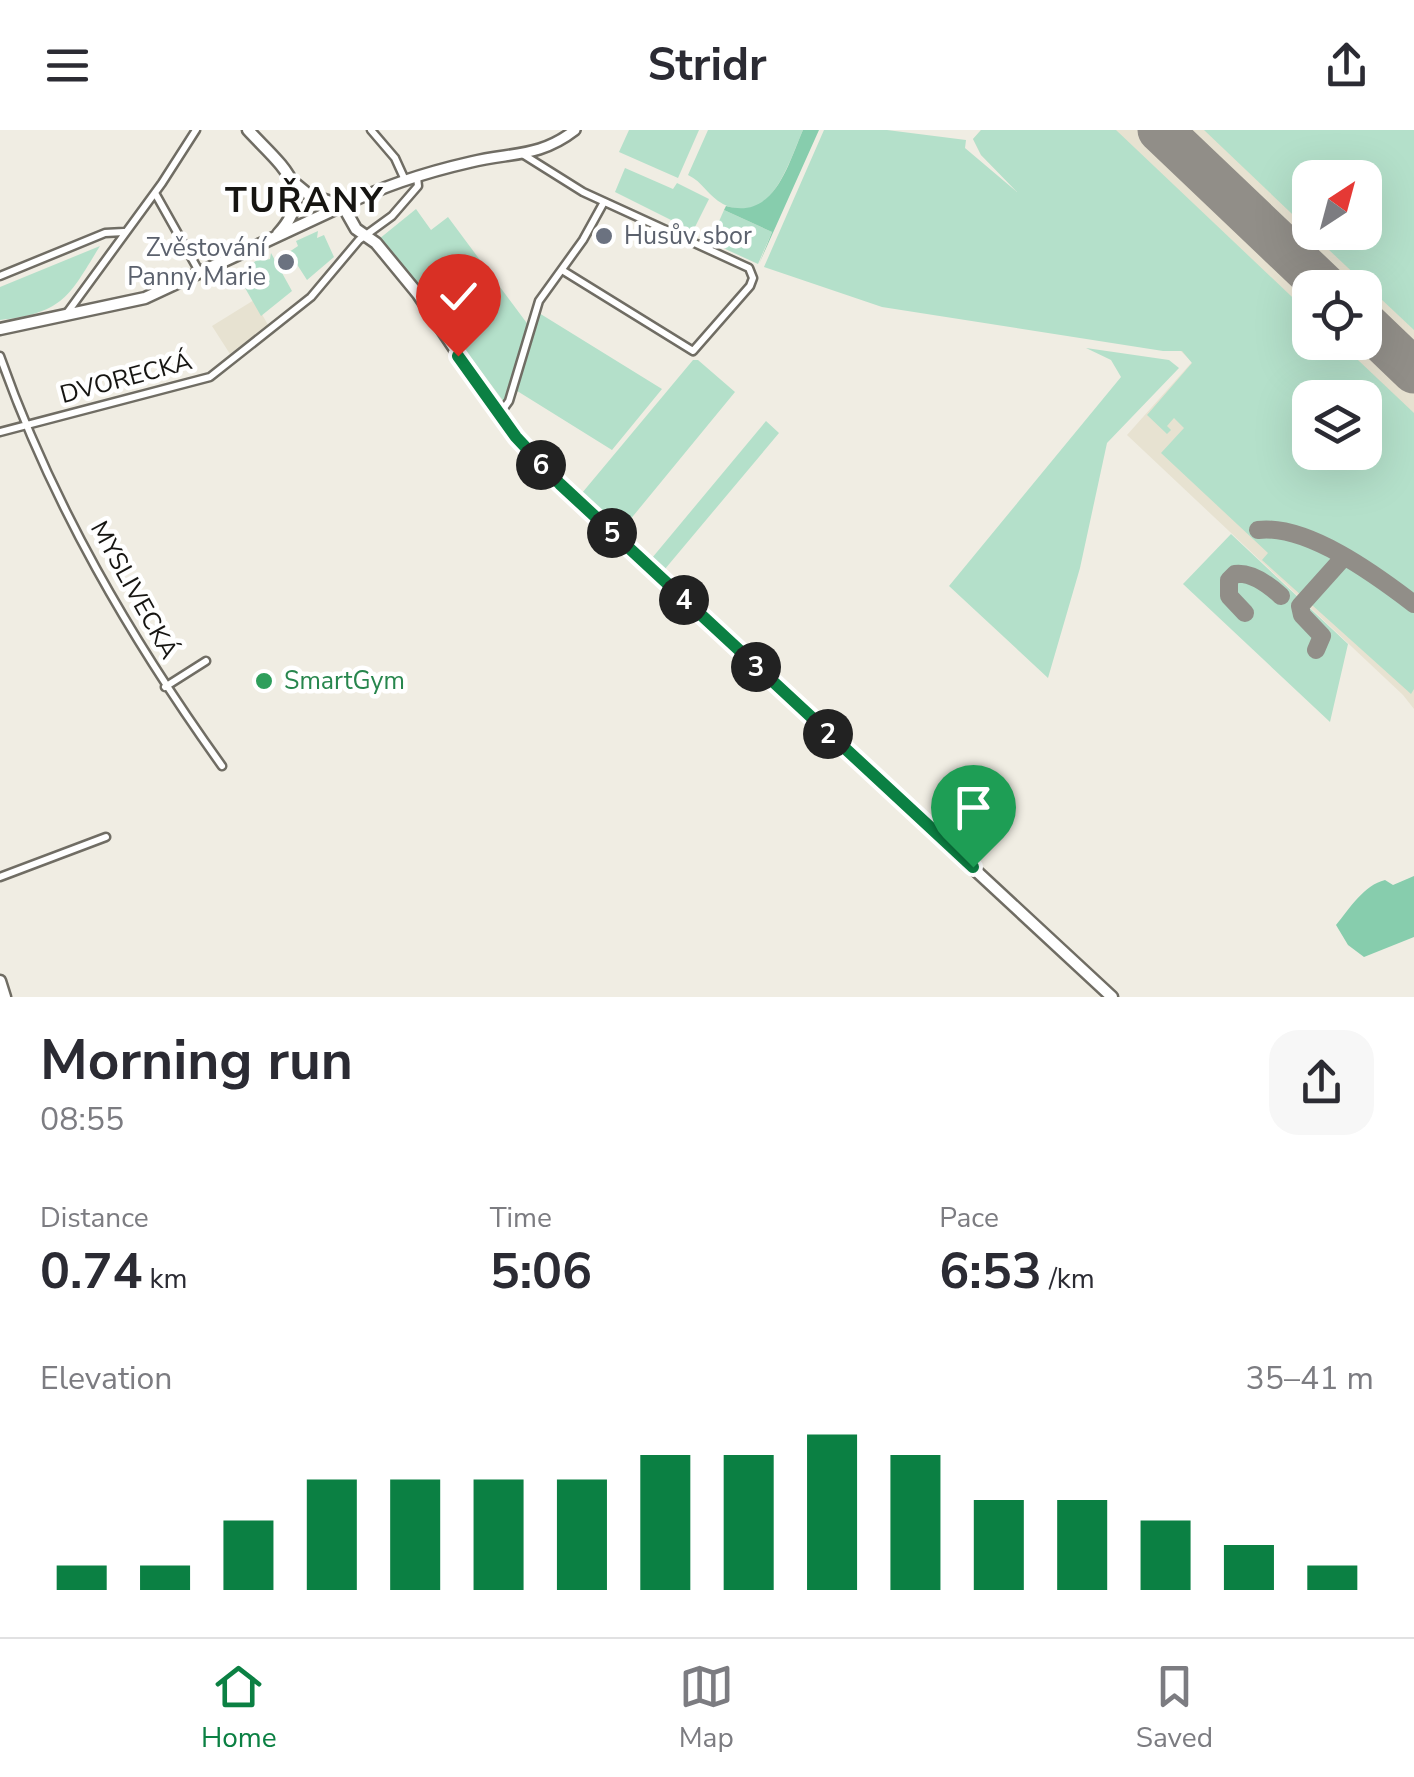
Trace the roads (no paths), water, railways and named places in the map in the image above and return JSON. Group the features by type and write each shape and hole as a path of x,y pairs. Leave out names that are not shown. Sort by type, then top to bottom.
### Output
{"main road":[{"path":"248,130 292,182 309,195 343,206 364,236 376,243 418,294 499,415 538,462 1112,997"},
{"path":"274,239 296,208 297,194 292,182"},
{"path":"0,330 121,306 343,206"},
{"path":"0,980 5,997"}],"street":[{"path":"65,315 196,130"},
{"path":"371,130 395,158 405,180"},
{"path":"343,206 405,180 473,161 538,152 575,130"},
{"path":"538,152 540,168"},
{"path":"524,155 540,168 604,202 750,268 753,273 750,286 693,351 562,270"},
{"name":"DVORECKÁ","path":"0,432 210,377 311,297 364,236 398,210 418,186 417,177"},
{"path":"155,193 200,273"},
{"path":"499,415 509,401 539,301 604,202"},
{"path":"0,276 105,233 125,232"},
{"name":"MYSLIVECKÁ","path":"0,356 24,426 114,605 222,766"},
{"path":"166,687 206,660"},
{"path":"0,878 106,837"}],"place":[{"name":"Husův sbor","path":"604,236"},
{"name":"Zvěstování Panny Marie","path":"286,262"},
{"name":"SmartGym","path":"264,681"}],"district":[{"name":"TUŘANY","path":"305,200"}]}
